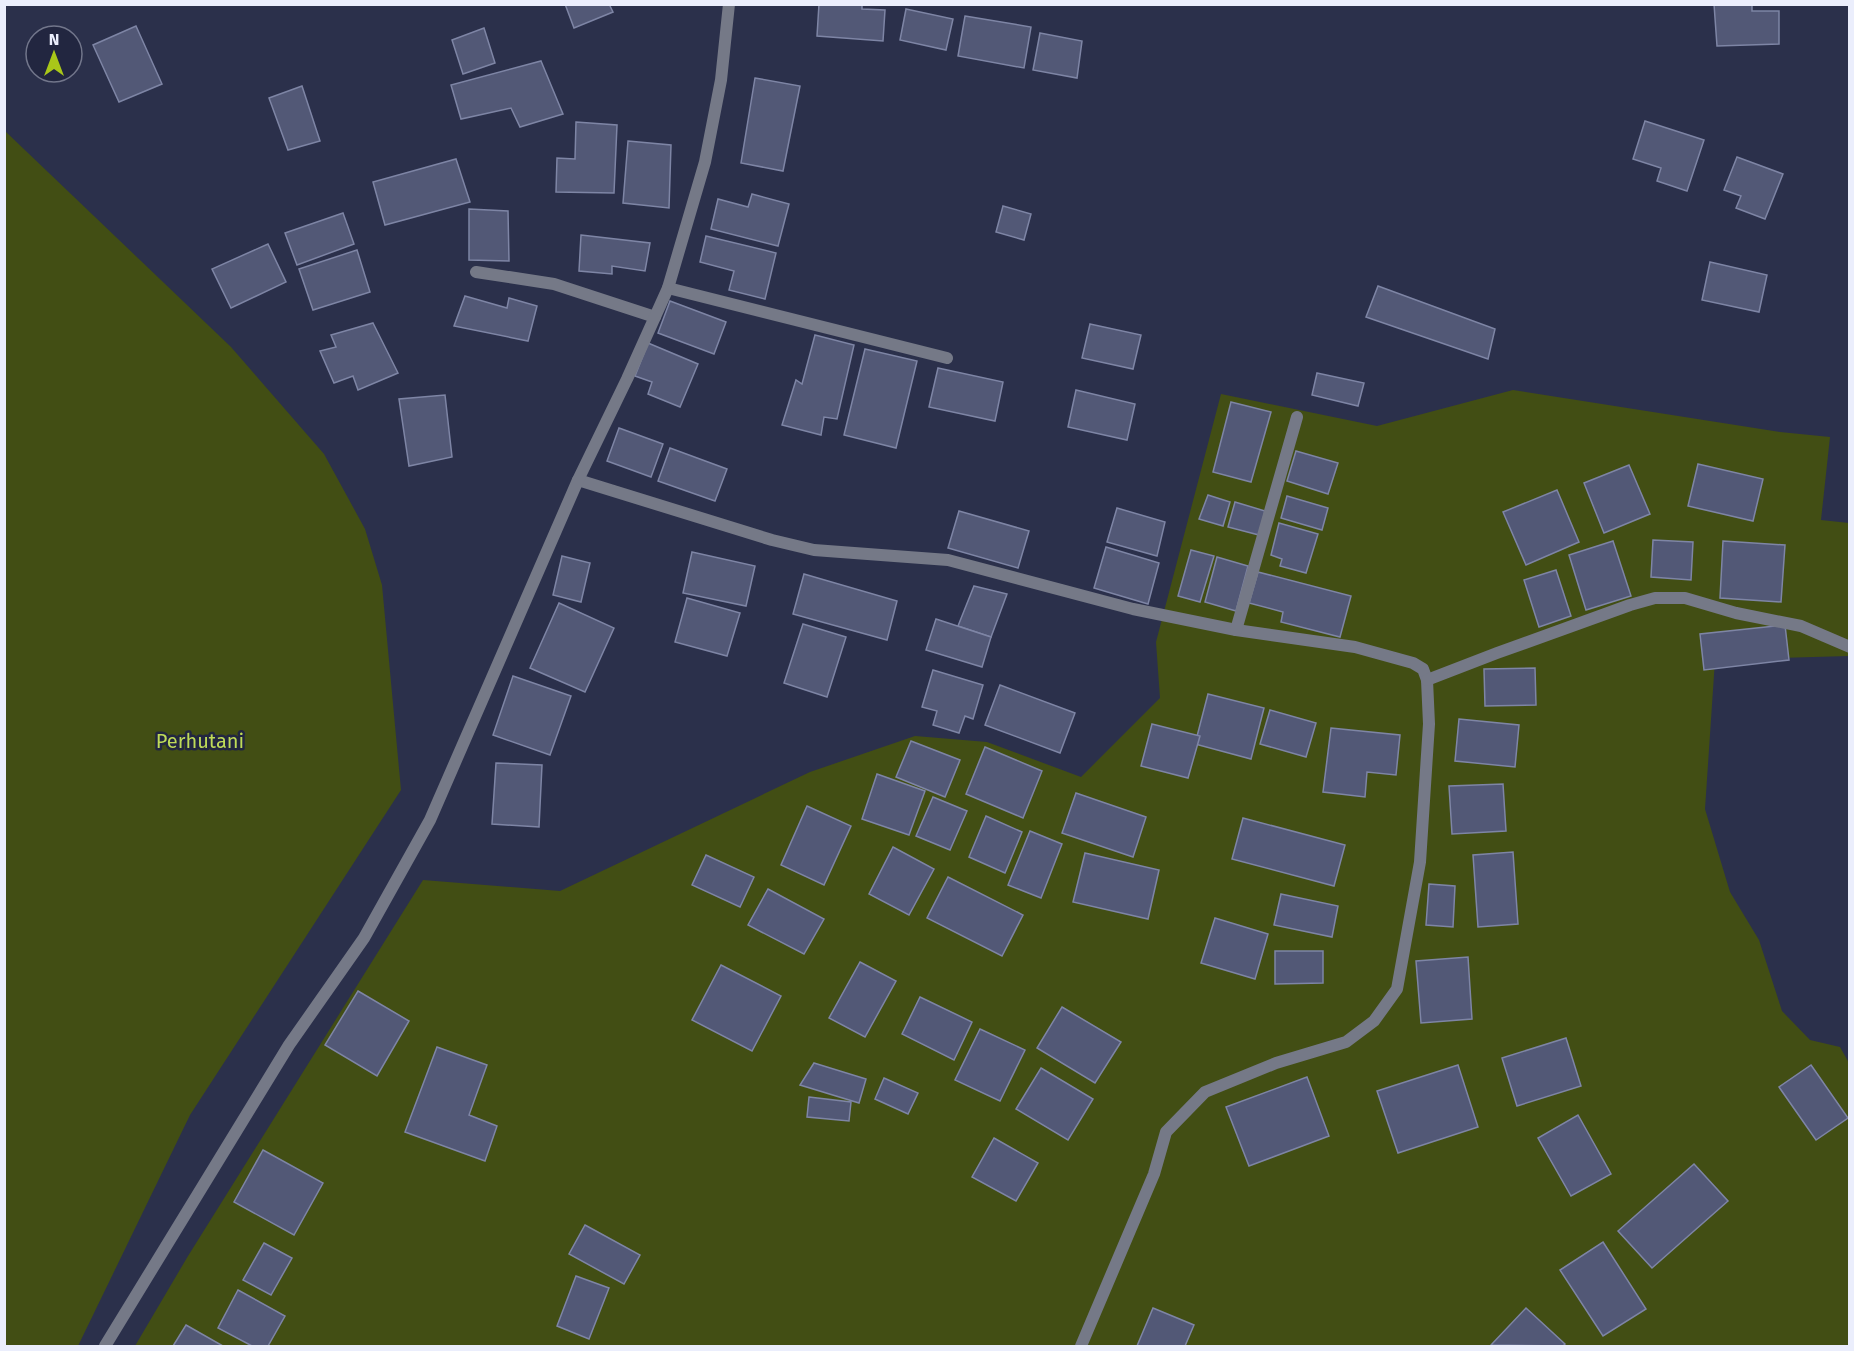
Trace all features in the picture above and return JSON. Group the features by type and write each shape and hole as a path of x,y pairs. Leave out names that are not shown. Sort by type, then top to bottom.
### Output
{"street":[{"path":"105,1347 290,1045 364,938 430,820 578,480 668,288 705,162 721,80 729,4"},
{"path":"476,272 554,285 655,317"},
{"path":"668,288 947,358"},
{"path":"1236,630 1298,417"},
{"path":"578,480 772,540 814,550 948,560 1133,609 1236,630 1355,647 1413,663 1423,669 1427,680 1429,724 1420,862 1397,989 1374,1021 1346,1042 1276,1063 1205,1092 1166,1132 1154,1174 1081,1347"},
{"path":"1427,680 1630,605 1655,598 1685,598 1736,613 1802,626 1850,646"}],"green space":[{"name":"Perhutani","path":"5,131 231,347 324,454 365,529 382,585 401,790 190,1115 78,1346 5,1346"},
{"path":"1513,390 1780,432 1830,437 1821,520 1849,523 1849,656 1715,660 1705,809 1730,892 1759,940 1782,1011 1810,1040 1840,1047 1849,1063 1849,1346 135,1346 188,1256 423,880 560,891 810,772 915,736 987,742 1081,777 1160,698 1156,642 1221,394 1377,426"}],"building":[{"path":"565,4 609,4 613,12 574,28"},
{"path":"819,4 862,4 862,9 885,10 883,41 817,36"},
{"path":"1714,4 1752,4 1752,11 1779,11 1779,44 1717,46"},
{"path":"906,9 953,19 946,50 900,40"},
{"path":"965,16 1031,27 1024,68 958,56"},
{"path":"136,26 162,84 119,102 93,45"},
{"path":"484,28 495,63 463,74 452,40"},
{"path":"1040,33 1082,41 1077,78 1033,70"},
{"path":"541,61 563,114 520,127 511,108 461,119 451,85"},
{"path":"755,78 800,86 783,171 741,163"},
{"path":"302,86 320,141 288,150 269,98"},
{"path":"1645,121 1704,140 1687,191 1657,181 1661,168 1633,159"},
{"path":"576,122 617,125 614,193 556,192 557,158 575,159"},
{"path":"628,141 671,145 669,208 623,203"},
{"path":"1737,157 1783,174 1765,219 1736,208 1741,196 1724,190"},
{"path":"456,159 470,202 385,225 373,182"},
{"path":"752,194 789,204 778,246 711,229 718,199 748,207"},
{"path":"1003,206 1031,214 1024,240 996,232"},
{"path":"469,209 508,211 509,261 469,260"},
{"path":"343,213 354,244 297,265 285,233"},
{"path":"581,235 650,243 645,271 612,266 612,274 579,271"},
{"path":"706,236 776,253 765,299 729,290 734,271 700,262"},
{"path":"268,244 286,282 231,308 212,269"},
{"path":"357,250 370,292 313,310 299,269"},
{"path":"1710,262 1767,275 1759,312 1702,300"},
{"path":"1378,286 1495,329 1488,359 1366,317"},
{"path":"465,296 507,308 509,298 537,306 528,341 454,326"},
{"path":"670,301 726,322 714,354 658,333"},
{"path":"373,323 398,373 358,390 353,376 334,383 320,351 336,347 331,335"},
{"path":"1090,324 1141,335 1133,369 1082,358"},
{"path":"815,335 854,345 837,419 824,417 821,435 782,425 796,380 802,384"},
{"path":"648,343 698,364 680,407 648,394 652,382 635,376"},
{"path":"865,349 917,361 896,448 844,435"},
{"path":"938,368 1003,382 995,421 929,407"},
{"path":"1317,373 1364,383 1358,406 1312,395"},
{"path":"1076,390 1135,404 1127,440 1068,427"},
{"path":"445,395 452,457 409,466 399,399"},
{"path":"1231,402 1271,412 1251,482 1213,472"},
{"path":"619,428 663,444 651,477 607,461"},
{"path":"670,448 727,469 715,501 658,481"},
{"path":"1296,451 1338,463 1328,494 1287,481"},
{"path":"1698,464 1763,479 1753,521 1688,506"},
{"path":"1629,465 1650,514 1604,533 1584,483"},
{"path":"1557,490 1579,542 1526,565 1503,512"},
{"path":"1208,495 1230,502 1223,526 1199,519"},
{"path":"1287,496 1328,508 1322,530 1281,518"},
{"path":"1235,502 1265,511 1259,535 1228,527"},
{"path":"1117,508 1165,522 1157,556 1107,542"},
{"path":"959,511 1029,531 1018,568 948,548"},
{"path":"1279,523 1318,534 1306,573 1280,566 1282,559 1271,555"},
{"path":"1653,540 1693,542 1691,580 1651,577"},
{"path":"1613,541 1631,596 1586,610 1569,555"},
{"path":"1723,541 1785,545 1781,602 1720,598"},
{"path":"1106,547 1159,563 1148,604 1094,588"},
{"path":"1191,550 1214,556 1200,602 1178,596"},
{"path":"692,552 755,566 746,606 683,593"},
{"path":"562,556 590,563 581,602 553,595"},
{"path":"1217,557 1248,566 1236,611 1205,602"},
{"path":"1556,570 1571,616 1539,627 1524,580"},
{"path":"1258,572 1351,596 1340,637 1281,622 1283,612 1249,603"},
{"path":"804,574 897,601 887,640 793,614"},
{"path":"974,586 1007,594 991,637 958,626"},
{"path":"687,598 740,613 727,656 675,642"},
{"path":"559,603 614,628 585,692 530,668"},
{"path":"936,619 991,637 982,667 926,650"},
{"path":"803,624 846,637 827,697 784,683"},
{"path":"1785,625 1789,660 1704,670 1700,634"},
{"path":"1535,668 1536,705 1485,706 1484,669"},
{"path":"933,670 983,685 973,719 965,716 959,733 933,725 937,711 922,707"},
{"path":"513,676 571,696 550,755 493,735"},
{"path":"1000,685 1075,713 1060,753 985,725"},
{"path":"1208,694 1264,708 1251,759 1195,744"},
{"path":"1270,710 1316,723 1306,757 1260,744"},
{"path":"1459,719 1519,725 1515,767 1455,761"},
{"path":"1152,724 1200,736 1188,778 1141,766"},
{"path":"1331,728 1400,735 1396,775 1367,772 1365,797 1323,792"},
{"path":"911,741 960,760 945,797 896,777"},
{"path":"985,747 1042,771 1023,818 966,794"},
{"path":"496,763 542,765 539,827 492,824"},
{"path":"877,774 925,791 909,835 862,819"},
{"path":"1503,784 1506,831 1452,834 1449,786"},
{"path":"1076,793 1146,817 1133,857 1062,833"},
{"path":"933,797 967,811 950,850 916,836"},
{"path":"807,806 851,826 824,885 781,865"},
{"path":"986,816 1022,832 1005,873 969,857"},
{"path":"1243,818 1345,845 1334,886 1232,859"},
{"path":"1030,831 1062,844 1041,898 1008,885"},
{"path":"893,847 934,869 909,915 869,894"},
{"path":"1513,852 1518,924 1478,927 1473,855"},
{"path":"1085,853 1159,870 1148,919 1073,902"},
{"path":"706,855 754,877 740,907 692,885"},
{"path":"948,877 1023,915 1002,956 927,918"},
{"path":"1429,884 1455,886 1453,927 1426,925"},
{"path":"768,889 824,919 804,954 748,925"},
{"path":"1281,894 1338,906 1332,937 1274,925"},
{"path":"1215,918 1268,934 1255,979 1201,963"},
{"path":"1275,951 1323,951 1323,983 1275,984"},
{"path":"1468,957 1472,1019 1421,1023 1416,961"},
{"path":"860,962 896,981 865,1037 829,1018"},
{"path":"721,965 781,996 752,1051 692,1020"},
{"path":"358,991 409,1021 377,1076 325,1045"},
{"path":"920,997 972,1022 954,1060 902,1034"},
{"path":"1062,1007 1121,1042 1095,1083 1037,1048"},
{"path":"980,1029 1025,1050 1000,1101 955,1080"},
{"path":"1566,1038 1581,1086 1517,1106 1502,1058"},
{"path":"437,1047 487,1065 469,1115 497,1126 485,1161 405,1132"},
{"path":"814,1063 866,1079 859,1103 800,1085"},
{"path":"1458,1065 1478,1127 1398,1153 1377,1091"},
{"path":"1811,1065 1848,1118 1816,1140 1779,1087"},
{"path":"1041,1068 1093,1099 1068,1140 1016,1109"},
{"path":"1307,1077 1329,1136 1249,1166 1226,1107"},
{"path":"884,1078 918,1093 908,1114 875,1099"},
{"path":"809,1097 851,1102 849,1121 807,1117"},
{"path":"1578,1115 1611,1174 1571,1196 1538,1138"},
{"path":"994,1138 1038,1163 1016,1201 972,1177"},
{"path":"263,1150 323,1183 294,1235 234,1202"},
{"path":"1694,1164 1728,1201 1652,1268 1618,1231"},
{"path":"585,1225 640,1255 624,1284 569,1254"},
{"path":"1603,1242 1646,1309 1603,1336 1560,1270"},
{"path":"264,1243 292,1258 271,1295 243,1280"},
{"path":"576,1276 609,1288 589,1339 557,1326"},
{"path":"238,1290 285,1316 268,1346 252,1346 218,1328"},
{"path":"1153,1308 1194,1325 1185,1346 1137,1346"},
{"path":"1526,1308 1565,1344 1563,1346 1491,1345"},
{"path":"186,1325 223,1346 173,1346"}]}
